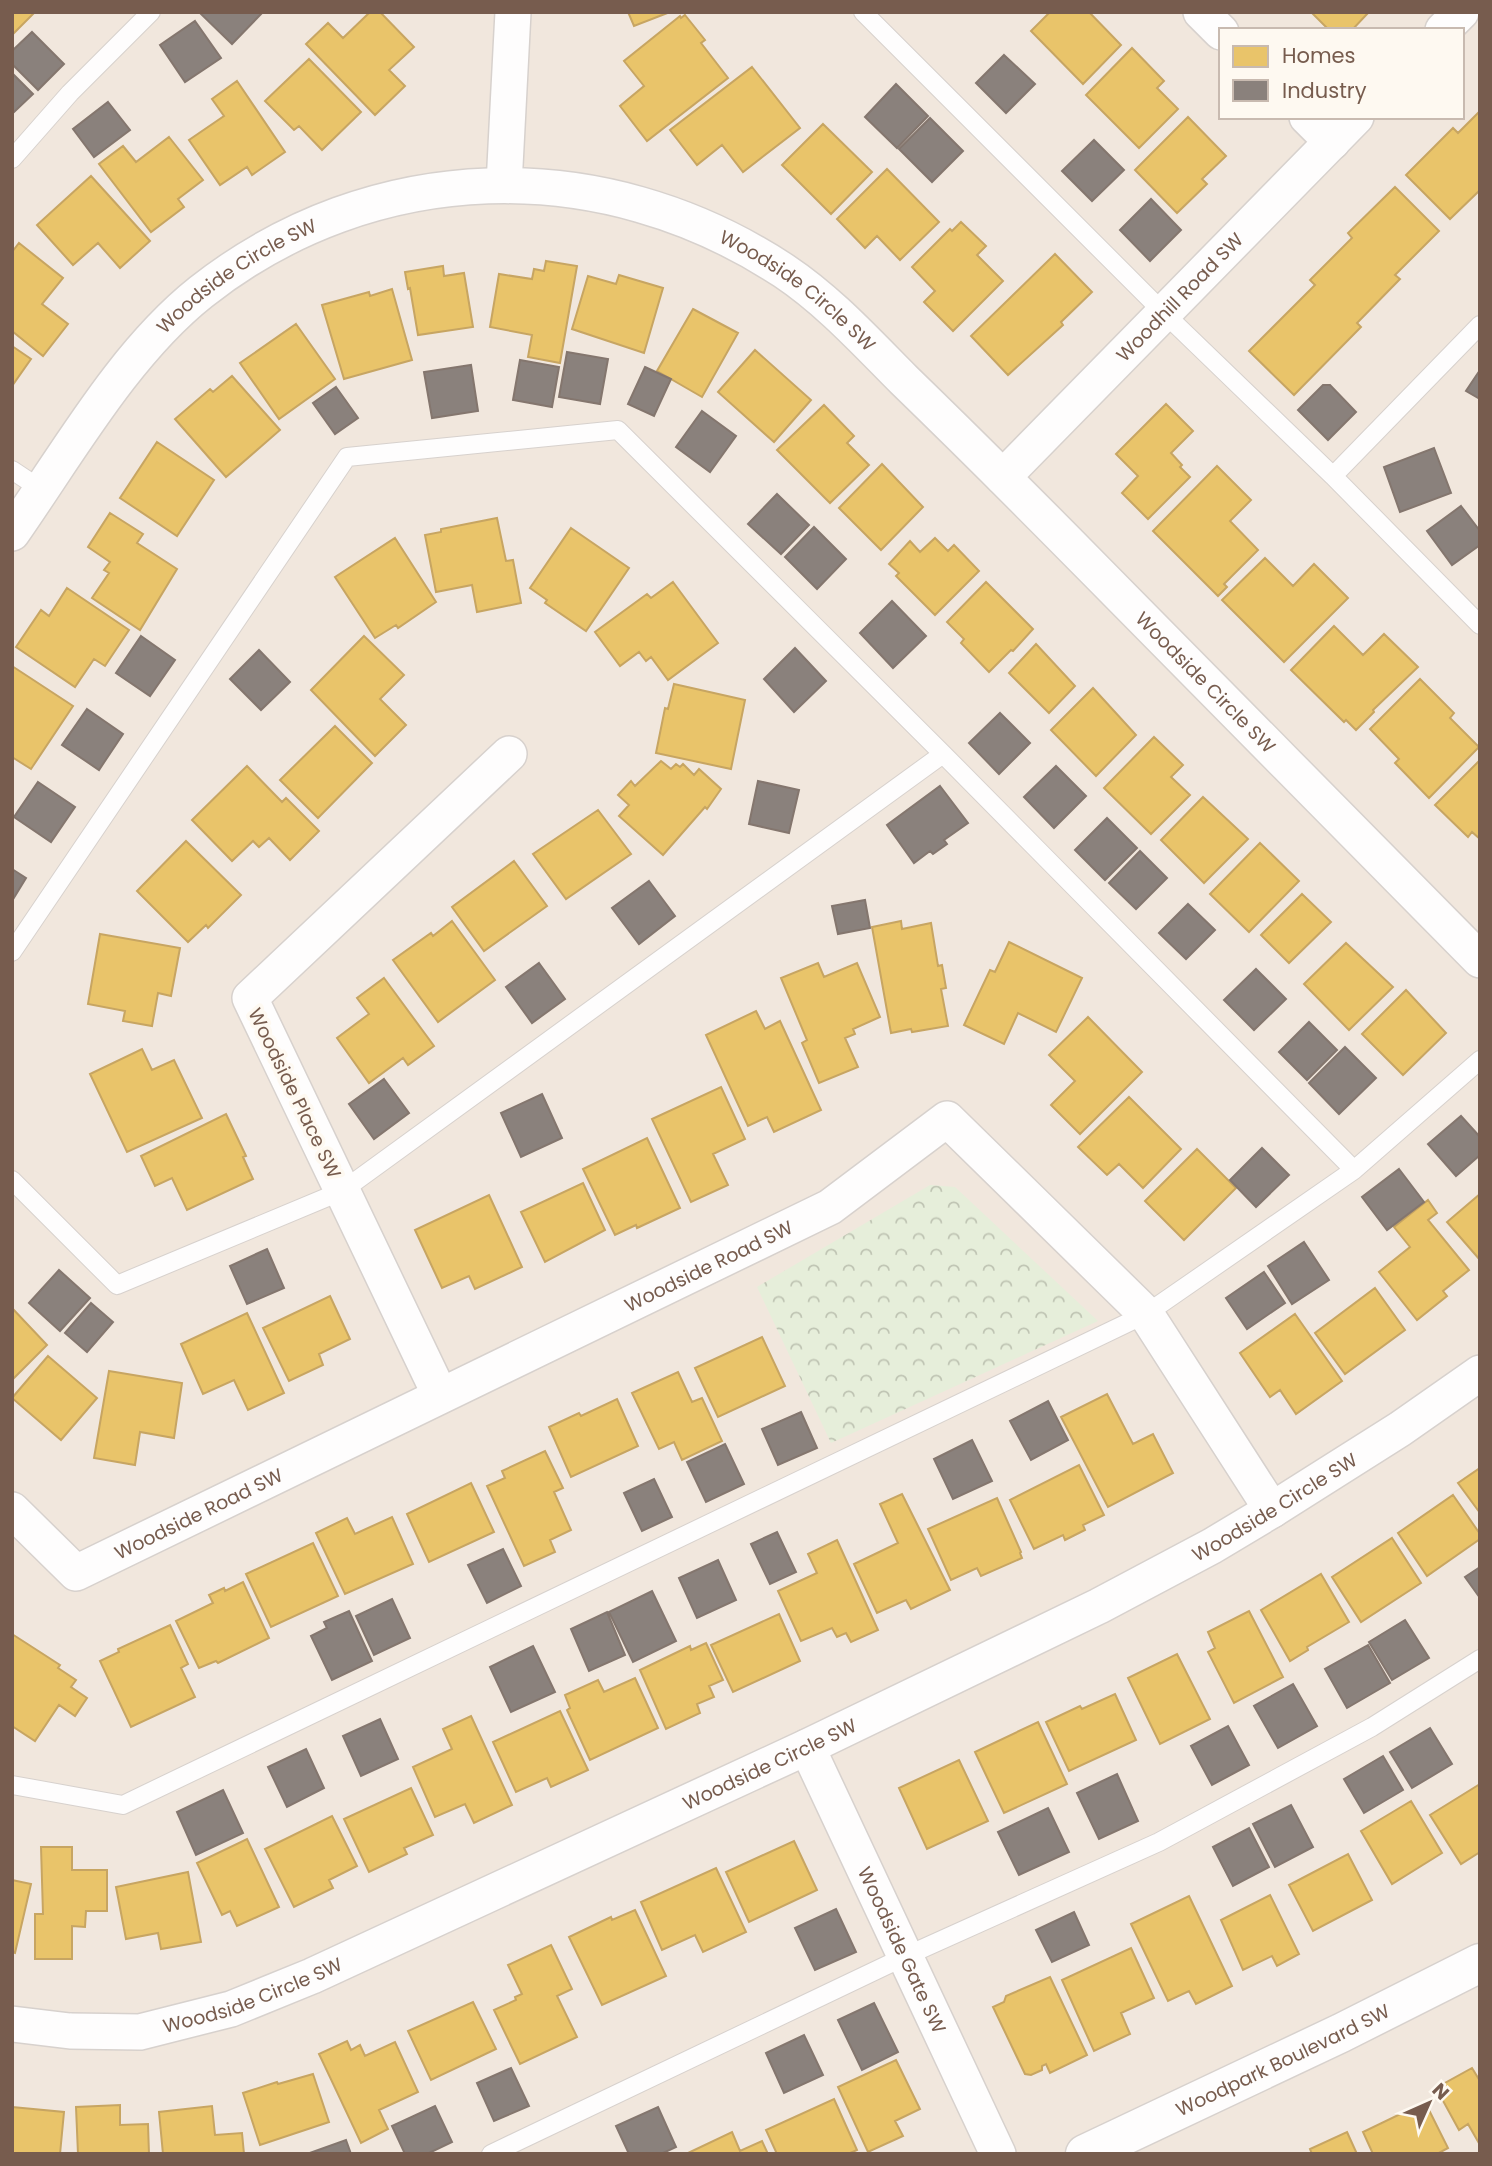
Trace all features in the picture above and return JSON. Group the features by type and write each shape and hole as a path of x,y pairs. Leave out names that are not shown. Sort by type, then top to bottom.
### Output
{"street":[{"path":"504,185 513,12"},
{"path":"1201,12 1219,30"},
{"path":"1445,28 1461,12"},
{"path":"1309,119 1332,142"},
{"name":"Woodhill Road SW","path":"1003,477 1354,119"},
{"name":"Woodside Circle SW","path":"12,533 92,413 165,324 200,293 278,242 365,206 410,194 457,187 554,187 604,194 652,207 699,224 744,247 787,273 827,304 1003,477 1480,960"},
{"name":"Woodside Place SW","path":"440,1395 250,998 509,754"},
{"name":"Woodside Road SW","path":"12,1510 76,1573 830,1207 947,1119 1146,1314 1272,1510"},
{"name":"Woodside Circle SW","path":"12,2024 70,2031 140,2032 231,2009 312,1976 807,1747 1099,1606 1212,1546 1272,1510 1401,1429 1480,1373"},
{"name":"Woodside Gate SW","path":"807,1747 998,2154"},
{"name":"Woodpark Boulevard SW","path":"1085,2154 1341,2033 1480,1963"}],"lane":[{"path":"12,159 70,93 151,12"},
{"path":"863,12 1480,625"},
{"path":"1333,476 1480,325"},
{"path":"12,951 347,457 618,430 1354,1170"},
{"path":"12,470 42,490"},
{"path":"12,1180 117,1285 342,1191 943,754"},
{"path":"12,1785 122,1805 1146,1314 1354,1170 1480,1060"},
{"path":"491,2154 906,1956 1159,1842 1372,1727 1480,1659"}],"shaded area":[{"path":"12,12 1480,12 1480,2154 12,2154"}],"green space":[{"path":"930,1185 955,1187 1098,1321 831,1443 757,1287"}],"building: Homes":[{"path":"12,12 35,12 12,35"},
{"path":"370,12 380,12 414,47 389,70 405,86 375,115 306,44 328,23 343,38"},
{"path":"628,12 670,12 634,26"},
{"path":"1050,12 1089,12 1121,45 1083,84 1031,31"},
{"path":"1311,12 1369,12 1354,28 1327,28"},
{"path":"685,15 705,40 701,43 728,78 647,141 620,106 644,86 624,61 680,16 681,18"},
{"path":"1132,48 1164,81 1157,88 1178,109 1139,148 1086,95"},
{"path":"309,59 361,112 322,150 299,126 294,130 265,101"},
{"path":"752,67 800,128 743,172 722,145 697,165 670,130"},
{"path":"237,81 285,152 252,175 247,167 220,185 189,140 224,116 212,99"},
{"path":"1480,111 1480,190 1450,219 1406,175 1453,128 1458,133"},
{"path":"1188,117 1226,156 1202,179 1207,184 1177,213 1135,170"},
{"path":"823,124 872,172 831,214 782,165"},
{"path":"169,137 203,180 178,199 184,207 151,232 99,164 123,146 136,162"},
{"path":"887,169 939,222 900,260 877,236 865,248 837,219"},
{"path":"91,176 150,241 120,268 98,243 73,265 37,225"},
{"path":"1395,187 1439,231 1395,275 1400,279 1357,323 1361,327 1294,395 1249,351 1315,285 1310,280 1352,238 1348,233"},
{"path":"961,222 986,246 977,255 1003,281 953,331 924,302 935,291 912,267 950,229 952,231"},
{"path":"19,243 63,278 42,304 68,324 43,356 12,331 12,252"},
{"path":"1055,254 1092,292 1061,322 1063,325 1008,375 971,336"},
{"path":"546,261 577,266 560,363 528,357 532,335 490,327 499,274 532,279 534,269 544,271"},
{"path":"443,266 444,276 464,273 473,327 418,335 405,272"},
{"path":"619,275 663,288 644,353 572,329 588,276 616,284"},
{"path":"392,289 412,360 344,379 322,305 369,292 370,296"},
{"path":"693,309 738,333 702,397 657,371"},
{"path":"296,324 335,379 279,419 240,363"},
{"path":"12,346 31,359 12,386"},
{"path":"755,350 811,400 774,442 718,392"},
{"path":"232,376 280,430 226,477 175,419 210,389 213,392"},
{"path":"1166,404 1193,431 1171,453 1190,477 1148,519 1122,493 1138,476 1116,454"},
{"path":"824,405 854,436 847,443 869,465 830,503 777,450"},
{"path":"157,442 214,480 177,536 120,498"},
{"path":"882,464 923,507 881,550 839,508"},
{"path":"1217,466 1251,500 1230,521 1258,550 1224,584 1227,587 1218,596 1153,531"},
{"path":"110,513 143,534 137,543 177,569 140,630 92,598 109,573 104,570 110,562 88,547"},
{"path":"497,518 506,561 513,560 521,603 477,612 472,585 436,592 425,535 441,532 441,529"},
{"path":"571,528 629,568 586,631 545,603 547,600 530,588"},
{"path":"395,538 436,602 398,628 396,625 375,638 335,577"},
{"path":"935,538 948,551 954,545 979,571 935,615 896,576 899,573 889,564 910,541 920,552"},
{"path":"1265,558 1293,586 1314,564 1348,598 1284,662 1222,600"},
{"path":"673,582 718,643 668,680 651,657 646,661 639,652 620,666 595,632 647,594 651,598"},
{"path":"986,582 1033,629 989,672 961,643 964,639 947,622"},
{"path":"67,588 129,630 105,666 94,659 75,687 16,647 41,610 49,616"},
{"path":"1334,626 1363,655 1384,634 1418,667 1356,730 1346,720 1344,722 1291,670"},
{"path":"364,636 404,675 380,699 406,725 375,756 311,690"},
{"path":"1036,644 1075,686 1049,713 1009,673"},
{"path":"12,666 73,706 31,769 12,757"},
{"path":"1420,679 1454,713 1450,718 1479,747 1429,798 1395,763 1399,759 1370,729"},
{"path":"674,684 745,700 731,769 656,753 665,708 668,709"},
{"path":"1093,688 1136,735 1096,776 1051,730"},
{"path":"335,726 372,763 318,818 280,780"},
{"path":"1154,737 1183,765 1171,777 1190,795 1151,834 1104,788"},
{"path":"1480,760 1480,839 1472,832 1468,837 1435,805"},
{"path":"661,761 671,769 676,764 680,767 683,764 694,775 699,769 721,789 707,809 705,807 663,855 619,816 629,805 618,795 631,781 635,786"},
{"path":"247,766 282,802 286,798 319,831 290,860 269,838 259,847 253,841 232,861 192,820"},
{"path":"1203,797 1248,839 1204,883 1161,840"},
{"path":"598,810 631,854 566,899 533,854"},
{"path":"186,841 241,895 208,928 206,925 188,942 137,891"},
{"path":"1260,843 1299,881 1249,932 1210,894"},
{"path":"514,861 547,906 484,951 452,907"},
{"path":"1302,894 1331,922 1289,963 1261,935"},
{"path":"452,921 495,980 438,1022 393,960"},
{"path":"901,921 902,929 931,923 938,966 942,965 946,988 941,989 948,1026 891,1033 872,927"},
{"path":"100,934 180,948 171,996 158,993 152,1026 123,1021 125,1011 88,1004"},
{"path":"1009,942 1082,978 1056,1032 1018,1013 1004,1044 964,1025 990,970 995,972"},
{"path":"1346,943 1393,987 1349,1030 1304,984"},
{"path":"818,963 824,977 857,963 880,1017 853,1029 855,1034 845,1038 858,1067 819,1083 802,1043 807,1040 781,978"},
{"path":"384,978 434,1046 408,1065 403,1058 369,1083 337,1038 369,1014 357,998"},
{"path":"1406,990 1446,1033 1403,1075 1362,1034"},
{"path":"756,1011 765,1029 780,1021 821,1110 774,1132 767,1117 748,1126 706,1035"},
{"path":"1088,1017 1142,1072 1080,1134 1051,1105 1075,1081 1049,1055"},
{"path":"142,1049 152,1070 174,1060 202,1118 127,1152 90,1074"},
{"path":"721,1087 745,1139 713,1154 728,1185 691,1202 652,1119"},
{"path":"1129,1097 1181,1149 1143,1188 1119,1164 1107,1175 1078,1147"},
{"path":"226,1114 246,1156 243,1157 253,1179 187,1210 172,1178 155,1186 141,1156"},
{"path":"647,1138 680,1208 615,1235 583,1169"},
{"path":"1197,1149 1236,1188 1184,1240 1145,1201"},
{"path":"583,1183 605,1230 545,1262 521,1212"},
{"path":"1480,1194 1480,1260 1447,1222"},
{"path":"489,1195 522,1267 475,1289 469,1276 442,1288 415,1230"},
{"path":"1428,1200 1437,1213 1428,1220 1469,1270 1443,1291 1447,1296 1417,1320 1379,1272 1410,1247 1394,1227"},
{"path":"1375,1288 1405,1330 1345,1374 1315,1333"},
{"path":"330,1296 350,1339 319,1354 323,1365 289,1381 263,1328"},
{"path":"12,1308 47,1345 12,1380"},
{"path":"247,1313 284,1393 248,1410 234,1380 203,1394 181,1344"},
{"path":"1295,1314 1342,1381 1296,1414 1280,1390 1270,1397 1240,1353"},
{"path":"762,1337 785,1386 718,1417 695,1368"},
{"path":"48,1356 97,1398 61,1440 12,1398"},
{"path":"109,1371 182,1383 174,1438 140,1432 135,1465 94,1458"},
{"path":"678,1372 692,1402 702,1398 722,1441 682,1460 674,1442 659,1449 632,1393"},
{"path":"1107,1394 1133,1444 1153,1434 1173,1473 1108,1507 1061,1417"},
{"path":"617,1399 638,1446 571,1477 549,1427"},
{"path":"545,1451 563,1488 554,1492 571,1530 550,1540 555,1552 524,1566 487,1486 505,1478 502,1471"},
{"path":"1079,1465 1104,1515 1083,1525 1085,1530 1065,1540 1063,1535 1034,1549 1010,1500"},
{"path":"1480,1468 1480,1513 1458,1483"},
{"path":"471,1483 494,1532 429,1562 407,1514"},
{"path":"902,1494 950,1590 911,1609 906,1600 877,1613 854,1564 898,1543 880,1504"},
{"path":"1453,1495 1480,1534 1480,1539 1427,1576 1398,1533"},
{"path":"997,1498 1022,1558 981,1576 977,1568 951,1580 928,1529"},
{"path":"392,1517 413,1564 345,1594 316,1533 347,1518 355,1534"},
{"path":"1392,1538 1421,1583 1361,1622 1332,1577"},
{"path":"837,1540 878,1630 851,1642 846,1633 837,1637 832,1628 801,1641 778,1591 817,1573 808,1554"},
{"path":"313,1543 338,1596 271,1627 246,1574"},
{"path":"1321,1574 1349,1622 1307,1647 1308,1650 1290,1661 1261,1610"},
{"path":"243,1582 269,1638 218,1663 216,1661 199,1668 176,1621 213,1603 209,1595"},
{"path":"1249,1611 1283,1677 1234,1703 1208,1652 1215,1648 1208,1632"},
{"path":"779,1614 800,1661 733,1692 711,1645"},
{"path":"170,1625 188,1664 181,1668 195,1697 131,1727 100,1661 119,1652 118,1649"},
{"path":"12,1634 60,1665 58,1668 76,1680 71,1687 87,1698 75,1716 59,1705 35,1741 12,1726"},
{"path":"706,1643 723,1680 709,1686 714,1697 697,1704 700,1713 666,1729 640,1670 690,1646 691,1650"},
{"path":"1177,1654 1210,1719 1160,1744 1128,1678"},
{"path":"635,1678 658,1728 590,1760 567,1710 570,1708 565,1695 598,1680 604,1692"},
{"path":"1115,1694 1136,1740 1069,1771 1046,1722"},
{"path":"560,1711 588,1770 551,1787 547,1778 516,1792 493,1742"},
{"path":"471,1716 512,1805 474,1823 465,1804 435,1817 413,1767 452,1749 443,1729"},
{"path":"1038,1722 1067,1784 1004,1813 975,1752"},
{"path":"959,1760 988,1821 927,1849 899,1788"},
{"path":"1480,1784 1480,1852 1461,1864 1430,1815"},
{"path":"411,1788 433,1835 404,1848 407,1854 369,1872 344,1819"},
{"path":"1411,1801 1442,1853 1392,1884 1361,1831"},
{"path":"332,1816 357,1866 329,1880 333,1888 294,1907 265,1849"},
{"path":"247,1839 279,1907 237,1926 230,1911 222,1915 197,1863"},
{"path":"794,1841 817,1890 749,1922 726,1872"},
{"path":"41,1847 72,1847 72,1870 107,1870 107,1911 86,1911 85,1927 72,1926 72,1959 35,1959 35,1914 43,1914"},
{"path":"1348,1854 1372,1900 1313,1931 1289,1885"},
{"path":"716,1868 746,1932 703,1952 695,1935 662,1950 641,1902"},
{"path":"188,1872 201,1942 161,1949 158,1933 126,1939 116,1887"},
{"path":"12,1880 31,1884 15,1953 12,1952"},
{"path":"1270,1895 1299,1954 1277,1966 1272,1956 1243,1970 1221,1920"},
{"path":"1189,1896 1232,1986 1196,2004 1189,1991 1168,2001 1131,1924"},
{"path":"635,1910 666,1976 602,2005 569,1937 611,1917 612,1920"},
{"path":"551,1945 572,1989 557,1996 577,2037 520,2064 494,2010 516,2000 515,1997 522,1994 508,1965"},
{"path":"1131,1948 1154,1998 1121,2013 1130,2034 1094,2051 1062,1980"},
{"path":"1050,1977 1087,2055 1050,2073 1046,2064 1042,2066 1042,2070 1031,2075 1025,2074 993,2007 1004,2002 1006,1996"},
{"path":"473,2002 496,2049 431,2080 408,2031"},
{"path":"347,2041 351,2050 360,2045 365,2056 395,2042 418,2092 379,2110 388,2129 361,2143 319,2054"},
{"path":"896,2060 920,2109 895,2121 903,2136 868,2152 838,2087"},
{"path":"1472,2068 1480,2081 1480,2145 1468,2124 1459,2130 1436,2088"},
{"path":"313,2074 329,2122 260,2145 243,2093"},
{"path":"834,2099 857,2150 848,2154 777,2154 766,2130"},
{"path":"1425,2102 1448,2148 1437,2154 1373,2154 1363,2132"},
{"path":"120,2105 120,2125 148,2124 149,2154 78,2154 76,2107"},
{"path":"212,2106 215,2135 242,2133 244,2154 163,2154 159,2112"},
{"path":"12,2107 64,2112 60,2154 12,2154"},
{"path":"732,2132 740,2151 762,2141 768,2154 686,2154"},
{"path":"1347,2132 1357,2154 1312,2154 1310,2149"}],"building: Industry":[{"path":"199,12 263,12 232,44"},
{"path":"195,21 221,58 185,82 160,45"},
{"path":"32,32 64,64 38,90 12,64 12,51"},
{"path":"1004,55 1035,84 1006,113 976,83"},
{"path":"12,73 33,94 12,114"},
{"path":"896,84 928,116 897,148 865,117"},
{"path":"108,102 130,130 94,157 73,129"},
{"path":"930,118 963,151 932,182 899,149"},
{"path":"1094,140 1124,170 1092,201 1062,171"},
{"path":"1151,199 1181,230 1150,261 1120,230"},
{"path":"567,352 608,359 600,404 559,397"},
{"path":"520,360 559,367 552,407 513,400"},
{"path":"471,365 478,411 432,418 424,372"},
{"path":"645,367 671,379 654,416 628,404"},
{"path":"1480,370 1480,399 1466,391"},
{"path":"1323,385 1330,385 1356,412 1328,440 1298,410"},
{"path":"336,387 358,418 335,434 313,403"},
{"path":"702,411 736,436 710,472 676,447"},
{"path":"1434,448 1451,493 1400,512 1384,467"},
{"path":"777,494 809,525 781,554 748,524"},
{"path":"1461,506 1480,531 1480,545 1452,565 1427,531"},
{"path":"814,527 846,559 817,589 785,557"},
{"path":"892,601 926,636 893,668 860,633"},
{"path":"141,636 175,660 150,696 116,673"},
{"path":"795,648 826,681 794,712 764,679"},
{"path":"259,650 290,682 261,710 230,679"},
{"path":"87,709 123,734 99,770 62,745"},
{"path":"1000,713 1030,743 999,774 969,743"},
{"path":"1056,766 1086,796 1054,828 1024,797"},
{"path":"758,781 799,790 789,833 749,824"},
{"path":"38,782 75,807 51,842 14,817"},
{"path":"940,786 968,823 944,840 947,844 933,854 930,851 914,863 887,825"},
{"path":"1107,818 1137,848 1105,880 1075,850"},
{"path":"1140,851 1167,878 1136,909 1109,883"},
{"path":"12,869 26,878 12,901"},
{"path":"649,881 675,916 639,944 612,908"},
{"path":"865,900 870,928 838,934 832,906"},
{"path":"1188,904 1215,930 1186,959 1159,933"},
{"path":"539,963 565,999 532,1023 506,987"},
{"path":"1256,969 1286,999 1254,1030 1224,1000"},
{"path":"1309,1022 1337,1050 1307,1080 1279,1052"},
{"path":"1345,1047 1376,1078 1339,1114 1309,1083"},
{"path":"384,1079 409,1113 374,1139 349,1104"},
{"path":"542,1094 562,1138 521,1157 501,1113"},
{"path":"1461,1116 1480,1137 1480,1155 1456,1176 1428,1144"},
{"path":"1262,1148 1289,1175 1256,1207 1230,1180"},
{"path":"1399,1169 1424,1202 1387,1230 1362,1197"},
{"path":"1304,1242 1329,1280 1292,1304 1268,1266"},
{"path":"267,1249 284,1288 247,1304 230,1266"},
{"path":"59,1270 90,1298 60,1331 29,1303"},
{"path":"1264,1272 1285,1303 1247,1329 1226,1298"},
{"path":"91,1303 113,1322 87,1352 65,1333"},
{"path":"1048,1401 1068,1440 1031,1460 1010,1421"},
{"path":"801,1412 817,1448 778,1465 762,1429"},
{"path":"972,1440 992,1481 953,1499 934,1459"},
{"path":"725,1444 744,1484 706,1502 687,1462"},
{"path":"654,1479 672,1517 642,1531 624,1493"},
{"path":"777,1532 796,1572 770,1584 751,1544"},
{"path":"503,1549 521,1586 487,1603 468,1565"},
{"path":"718,1560 736,1600 697,1618 679,1578"},
{"path":"1480,1567 1480,1598 1465,1577"},
{"path":"652,1591 676,1641 633,1662 609,1612"},
{"path":"392,1599 410,1638 374,1655 356,1616"},
{"path":"349,1611 372,1661 332,1680 311,1636 327,1628 324,1622"},
{"path":"607,1612 625,1655 589,1671 571,1629"},
{"path":"1405,1620 1429,1658 1392,1680 1369,1642"},
{"path":"1368,1645 1390,1683 1347,1708 1325,1669"},
{"path":"533,1646 555,1692 511,1712 490,1667"},
{"path":"1293,1684 1317,1726 1278,1748 1254,1706"},
{"path":"380,1719 398,1759 361,1776 343,1736"},
{"path":"1228,1726 1249,1765 1212,1785 1191,1746"},
{"path":"1430,1728 1452,1764 1412,1788 1390,1752"},
{"path":"306,1749 324,1788 287,1807 268,1767"},
{"path":"1383,1756 1403,1790 1364,1813 1344,1779"},
{"path":"1117,1774 1138,1821 1099,1839 1077,1793"},
{"path":"223,1790 243,1833 196,1855 177,1812"},
{"path":"1291,1805 1313,1847 1275,1867 1253,1824"},
{"path":"1048,1808 1069,1852 1019,1875 998,1832"},
{"path":"1249,1828 1269,1867 1233,1886 1213,1847"},
{"path":"836,1909 856,1952 815,1970 795,1928"},
{"path":"1074,1912 1089,1945 1052,1962 1036,1930"},
{"path":"874,2003 898,2052 862,2070 838,2020"},
{"path":"804,2035 823,2075 784,2093 766,2053"},
{"path":"511,2068 529,2106 494,2121 477,2083"},
{"path":"435,2106 452,2142 427,2154 405,2154 392,2126"},
{"path":"658,2107 676,2147 661,2154 629,2154 616,2126"},
{"path":"346,2140 351,2154 307,2154"}]}
